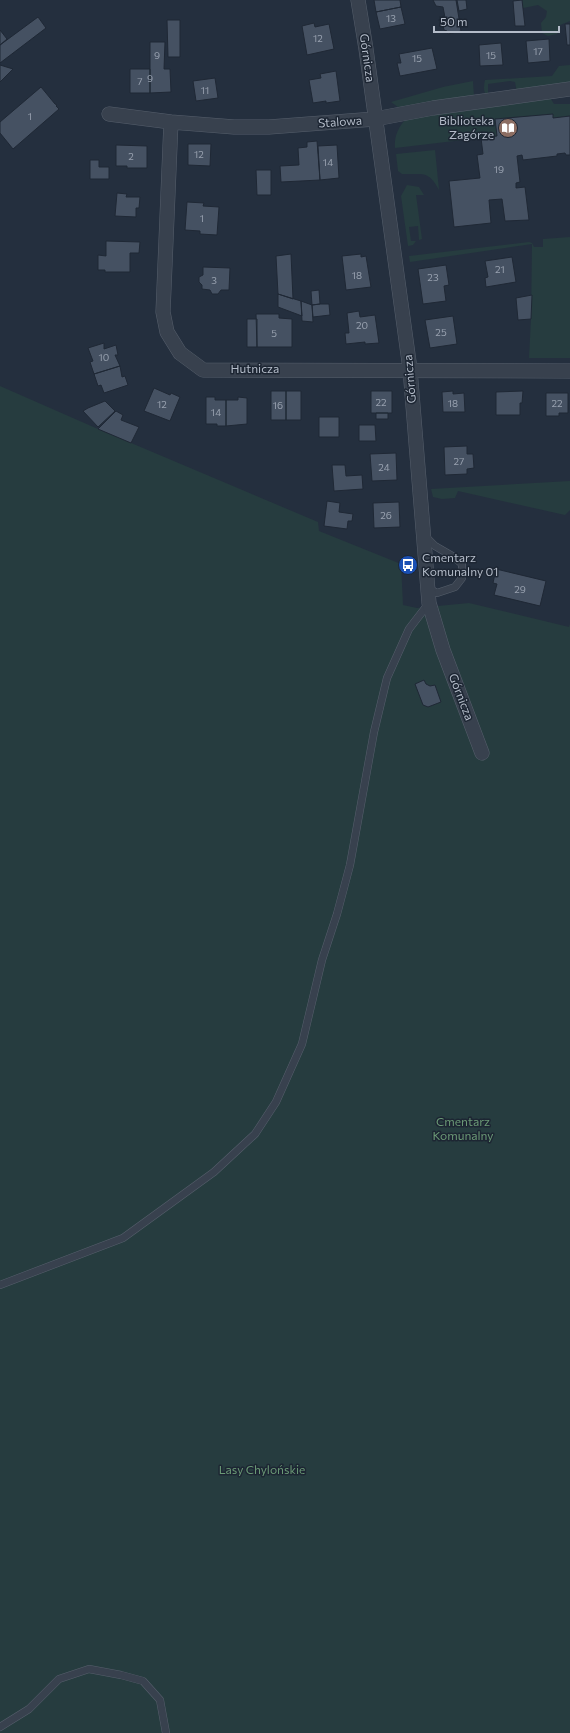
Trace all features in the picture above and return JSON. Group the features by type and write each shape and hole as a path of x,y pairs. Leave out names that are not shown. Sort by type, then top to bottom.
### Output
{"street":[{"name":"Górnicza","path":"358,0 410,369 429,603 443,650 482,753"},
{"name":"Stalowa","path":"109,114 171,122 234,127 269,127 375,119 433,108 570,89"},
{"name":"Hutnicza","path":"171,122 163,312 167,332 180,353 203,370 410,369 570,371"}],"lane":[{"path":"423,533 435,546 454,557 462,564 462,578 455,587 436,594 428,588"},
{"path":"0,1285 123,1238 214,1172 255,1134 276,1102 302,1044 322,960 337,914 350,865 374,732 387,678 409,629 429,603"},
{"path":"0,1727 29,1709 59,1679 88,1669 143,1681 160,1700 166,1733"}],"green space":[{"path":"522,0 570,0 570,21 560,25 557,34 548,36 542,33 541,23 546,17 547,11 538,5 523,8"},
{"path":"570,65 570,83 517,93 515,82 510,81 488,84 488,95 486,95 484,91 485,80 552,76 559,66"},
{"path":"473,81 474,97 402,110 391,102 443,87"},
{"path":"549,96 554,104 570,104 570,116 553,118 552,114 496,119 497,136 395,148 397,132 406,119"},
{"path":"435,150 439,190 435,183 424,174 402,174 398,171 396,154"},
{"path":"407,185 419,187 424,195 416,195 422,239 419,240 418,226 409,227 411,241 416,241 413,245 408,246 401,196"},
{"path":"570,237 570,358 529,358 532,244 410,262 409,256 529,242 532,243 534,247 543,247 543,239"},
{"name":"Lasy Chylońskie","path":"0,386 318,522 319,531 401,564 403,605 417,608 469,603 569,627 570,624 570,1733 0,1733"},
{"path":"570,481 570,510 565,515 458,491 455,498 442,499 433,497 431,489"}],"building":[{"path":"374,0 400,0 401,7 376,12"},
{"path":"433,0 456,0 461,31 448,34 447,31 444,30 443,25 446,23 443,7 436,6"},
{"path":"457,0 466,0 467,9 459,11"},
{"path":"522,0 525,26 515,26 513,1"},
{"path":"401,7 405,24 380,29 376,12"},
{"path":"38,17 46,28 0,63 0,45"},
{"path":"167,20 180,20 180,57 168,57"},
{"path":"314,23 315,27 329,24 334,49 307,55 302,26"},
{"path":"565,24 570,24 570,45 567,45"},
{"path":"0,30 7,39 0,45"},
{"path":"549,39 550,61 528,63 526,41"},
{"path":"150,42 165,42 164,69 170,69 171,92 150,93"},
{"path":"501,43 503,65 480,66 479,45"},
{"path":"432,48 437,69 400,76 397,63 401,63 399,54"},
{"path":"0,65 13,69 0,82"},
{"path":"130,69 150,69 150,93 130,93"},
{"path":"336,71 340,101 313,103 309,80 321,78 320,74"},
{"path":"215,78 218,98 196,101 193,81"},
{"path":"41,87 59,109 13,149 0,133 0,122"},
{"path":"553,114 553,118 570,116 570,155 566,155 565,153 557,154 557,156 523,160 522,155 517,156 520,182 516,183 516,188 525,187 529,220 505,221 502,199 489,200 491,223 454,227 449,181 480,178 477,155 483,154 481,138 497,136 495,119"},
{"path":"317,141 320,180 281,182 280,166 299,165 298,148 307,147 307,142"},
{"path":"188,144 211,144 210,166 188,165"},
{"path":"116,145 147,146 147,168 127,168 127,166 116,166"},
{"path":"337,145 339,178 320,180 318,146"},
{"path":"90,160 99,160 99,167 109,167 109,179 90,179"},
{"path":"256,170 271,170 271,195 257,195"},
{"path":"117,193 127,194 126,197 140,197 139,208 136,208 136,217 115,216"},
{"path":"187,202 204,203 203,206 219,207 217,235 200,234 200,231 185,230"},
{"path":"106,241 140,242 139,253 130,253 130,272 105,272 105,270 98,270 98,255 106,256"},
{"path":"291,254 293,299 278,294 276,256"},
{"path":"361,254 361,257 366,256 371,287 346,290 342,256"},
{"path":"512,257 516,282 486,287 485,278 488,277 485,261"},
{"path":"446,265 449,285 444,286 446,301 423,304 418,269"},
{"path":"203,267 230,268 229,290 221,290 218,294 212,294 210,290 202,289 202,285 199,282 199,277 203,275"},
{"path":"319,290 320,304 312,305 311,291"},
{"path":"278,294 301,301 302,316 278,307"},
{"path":"532,295 531,319 518,320 516,298"},
{"path":"301,301 312,305 313,322 302,321"},
{"path":"329,304 330,315 313,317 312,305"},
{"path":"359,311 360,317 375,315 379,343 365,344 365,342 346,344 345,333 349,333 347,313"},
{"path":"256,314 279,314 279,318 292,319 292,347 257,347"},
{"path":"453,316 457,344 430,348 425,320"},
{"path":"247,319 257,319 257,347 247,347"},
{"path":"104,343 104,349 116,345 118,355 115,355 120,366 94,374 90,362 93,361 88,348"},
{"path":"120,366 122,377 125,376 128,385 104,393 101,385 98,386 94,374"},
{"path":"154,388 170,395 171,393 180,397 170,421 144,411"},
{"path":"271,391 286,391 286,420 271,420"},
{"path":"286,391 301,391 301,420 286,420"},
{"path":"371,391 392,391 392,413 371,413"},
{"path":"453,391 453,394 464,393 465,412 443,412 442,392"},
{"path":"523,391 522,403 520,403 520,415 496,415 496,392"},
{"path":"546,393 568,393 568,413 559,413 559,416 546,416"},
{"path":"206,397 215,397 215,400 226,400 226,426 206,424"},
{"path":"238,397 247,398 247,424 226,426 226,400 238,400"},
{"path":"105,401 115,411 98,427 83,411"},
{"path":"116,411 123,415 121,420 139,427 131,443 98,429"},
{"path":"376,413 388,413 388,419 376,419"},
{"path":"319,417 339,417 339,437 319,437"},
{"path":"359,425 375,425 376,441 359,441"},
{"path":"467,446 467,454 473,454 474,468 467,469 467,474 445,475 444,447"},
{"path":"396,453 397,480 372,481 370,454"},
{"path":"332,465 345,465 346,476 362,475 363,489 334,491"},
{"path":"327,501 340,503 339,512 353,514 352,521 348,521 347,529 324,526"},
{"path":"399,502 400,527 374,528 373,503"},
{"path":"496,569 546,581 540,606 494,595 497,584 493,583"},
{"path":"424,680 426,684 430,686 435,685 441,702 428,707 423,705 415,684"}],"place":[{"name":"Biblioteka Zagórze","path":"508,128"},
{"name":"Cmentarz Komunalny 01","path":"408,565"}],"park label":[{"name":"Cmentarz Komunalny","path":"463,1129"}]}
